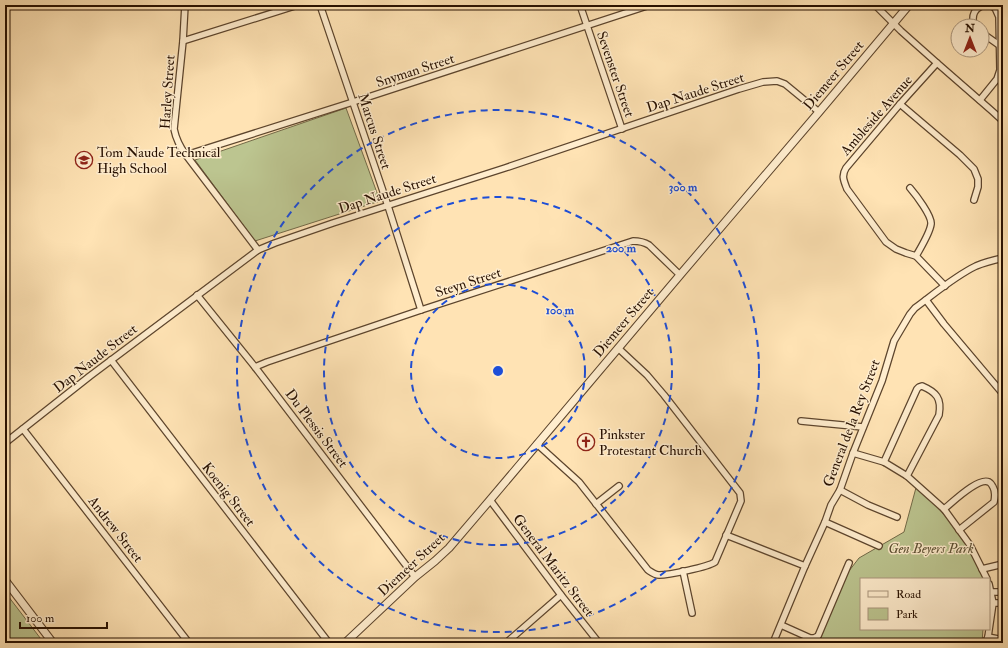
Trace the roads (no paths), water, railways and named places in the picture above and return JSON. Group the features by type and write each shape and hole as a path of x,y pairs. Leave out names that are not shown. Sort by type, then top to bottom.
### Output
{"street":[{"name":"Harley Street","path":"185,5 174,129 179,144 186,155 258,250"},
{"path":"183,41 298,5"},
{"name":"Marcus Street","path":"320,5 388,206 421,310"},
{"name":"Sevenster Street","path":"580,5 622,129"},
{"name":"Snyman Street","path":"186,155 650,5"},
{"path":"875,5 893,24 937,64 1003,121"},
{"name":"Diemeer Street","path":"345,643 415,577 442,554 490,500 680,275 716,238 909,5"},
{"path":"973,18 975,11 982,6 991,6 995,8 997,12 999,25 1000,70 997,79 980,100"},
{"path":"990,39 999,45"},
{"name":"Ambleside Avenue","path":"937,64 900,104 846,168 843,172 843,180 847,189 886,242 896,249 916,256 946,286"},
{"name":"Dap Naude Street","path":"5,443 197,295 258,250 275,243 763,82 777,81 785,84 819,112"},
{"path":"900,104 960,155 974,169 978,179 978,187 974,200"},
{"path":"910,188 931,221 928,233 916,256"},
{"name":"Steyn Street","path":"255,367 421,310 633,241 639,241 649,245 680,275"},
{"name":"General de la Rey Street","path":"773,643 831,505 840,490 863,427 882,382 894,341 915,308 962,274 988,262 1003,258"},
{"name":"Du Plessis Street","path":"197,295 255,367 415,577"},
{"path":"926,300 944,324 1003,394"},
{"path":"537,444 576,479 648,570 654,574 661,575 683,571 715,562 741,501 738,489 647,375 618,348"},
{"name":"Koenig Street","path":"111,360 328,643"},
{"path":"884,462 917,389 922,386 932,390 939,399 939,415 907,476"},
{"path":"801,421 863,427"},
{"name":"Andrew Street","path":"23,429 189,643"},
{"path":"853,453 884,462 907,476 944,509 970,545 986,578"},
{"path":"944,509 977,483 986,481 991,484 995,491 994,502 959,530"},
{"path":"596,504 619,486"},
{"path":"840,490 868,505 898,518"},
{"name":"General Maritz Street","path":"490,500 561,596 599,643"},
{"path":"825,522 879,546"},
{"path":"726,535 805,566"},
{"path":"781,625 810,638 818,636 849,563"},
{"path":"982,569 1003,564"},
{"path":"683,571 692,613"},
{"path":"5,580 53,643"},
{"path":"990,587 994,603 990,626"},
{"path":"992,592 1003,592"},
{"path":"506,643 561,596"},
{"path":"994,603 1003,602"},
{"path":"985,643 989,630"},
{"path":"988,637 1003,640"}],"place":[{"name":"Tom Naude Technical High School","path":"84,160"},
{"name":"Pinkster Protestant Church","path":"586,442"}],"park label":[{"name":"Gen Beyers Park","path":"931,548"}]}
